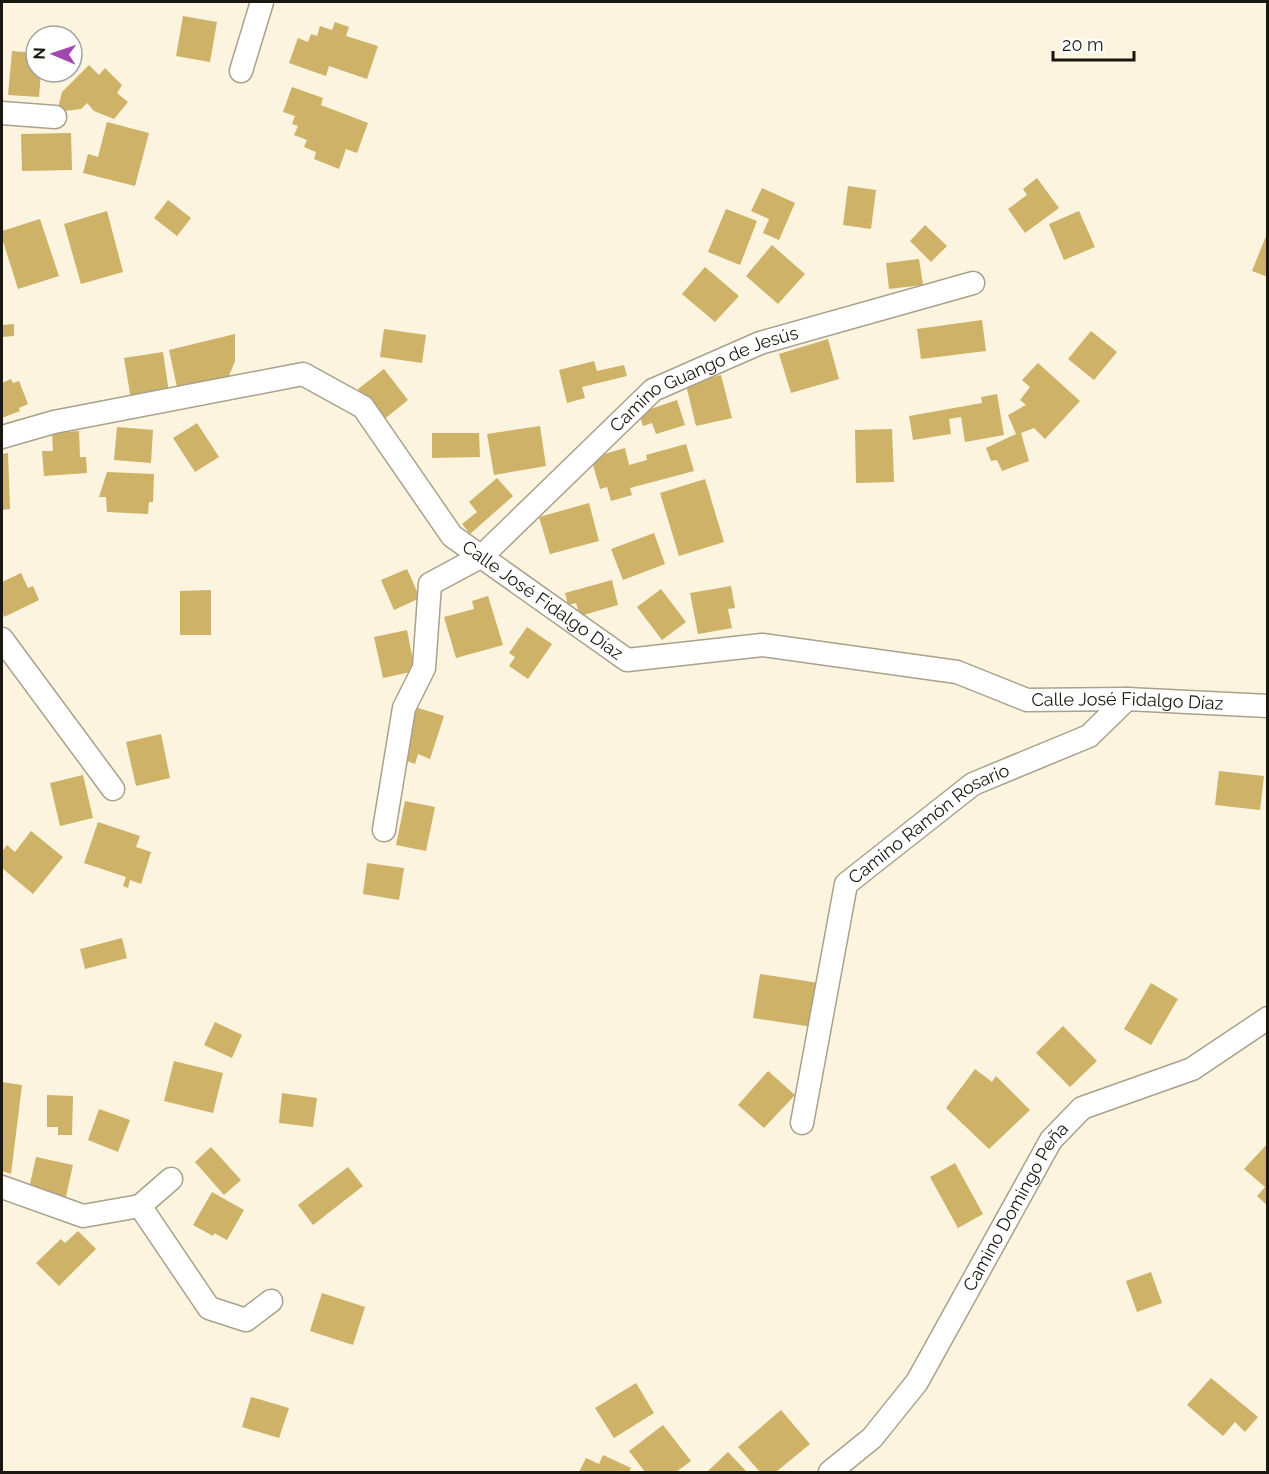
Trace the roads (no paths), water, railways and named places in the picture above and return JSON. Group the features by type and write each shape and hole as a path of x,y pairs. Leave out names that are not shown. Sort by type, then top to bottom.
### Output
{"street":[{"path":"241,70 262,2"},
{"path":"2,113 55,117"},
{"name":"Camino Guango de Jesús","path":"384,830 404,708 424,668 430,584 482,556 652,390 760,343 973,283"},
{"name":"Calle José Fidalgo Díaz","path":"2,437 54,422 303,374 363,407 452,536 627,660 762,645 957,672 1028,700 1127,699 1268,706"},
{"path":"2,639 113,789"},
{"name":"Camino Ramón Rosario","path":"802,1123 846,884 973,784 1089,736 1127,699"},
{"name":"Camino Domingo Peña","path":"830,1473 872,1438 917,1382 1052,1140 1082,1108 1192,1069 1268,1018"},
{"path":"2,1187 83,1216 140,1206 171,1179"},
{"path":"140,1206 209,1308 246,1320 271,1301"}]}
